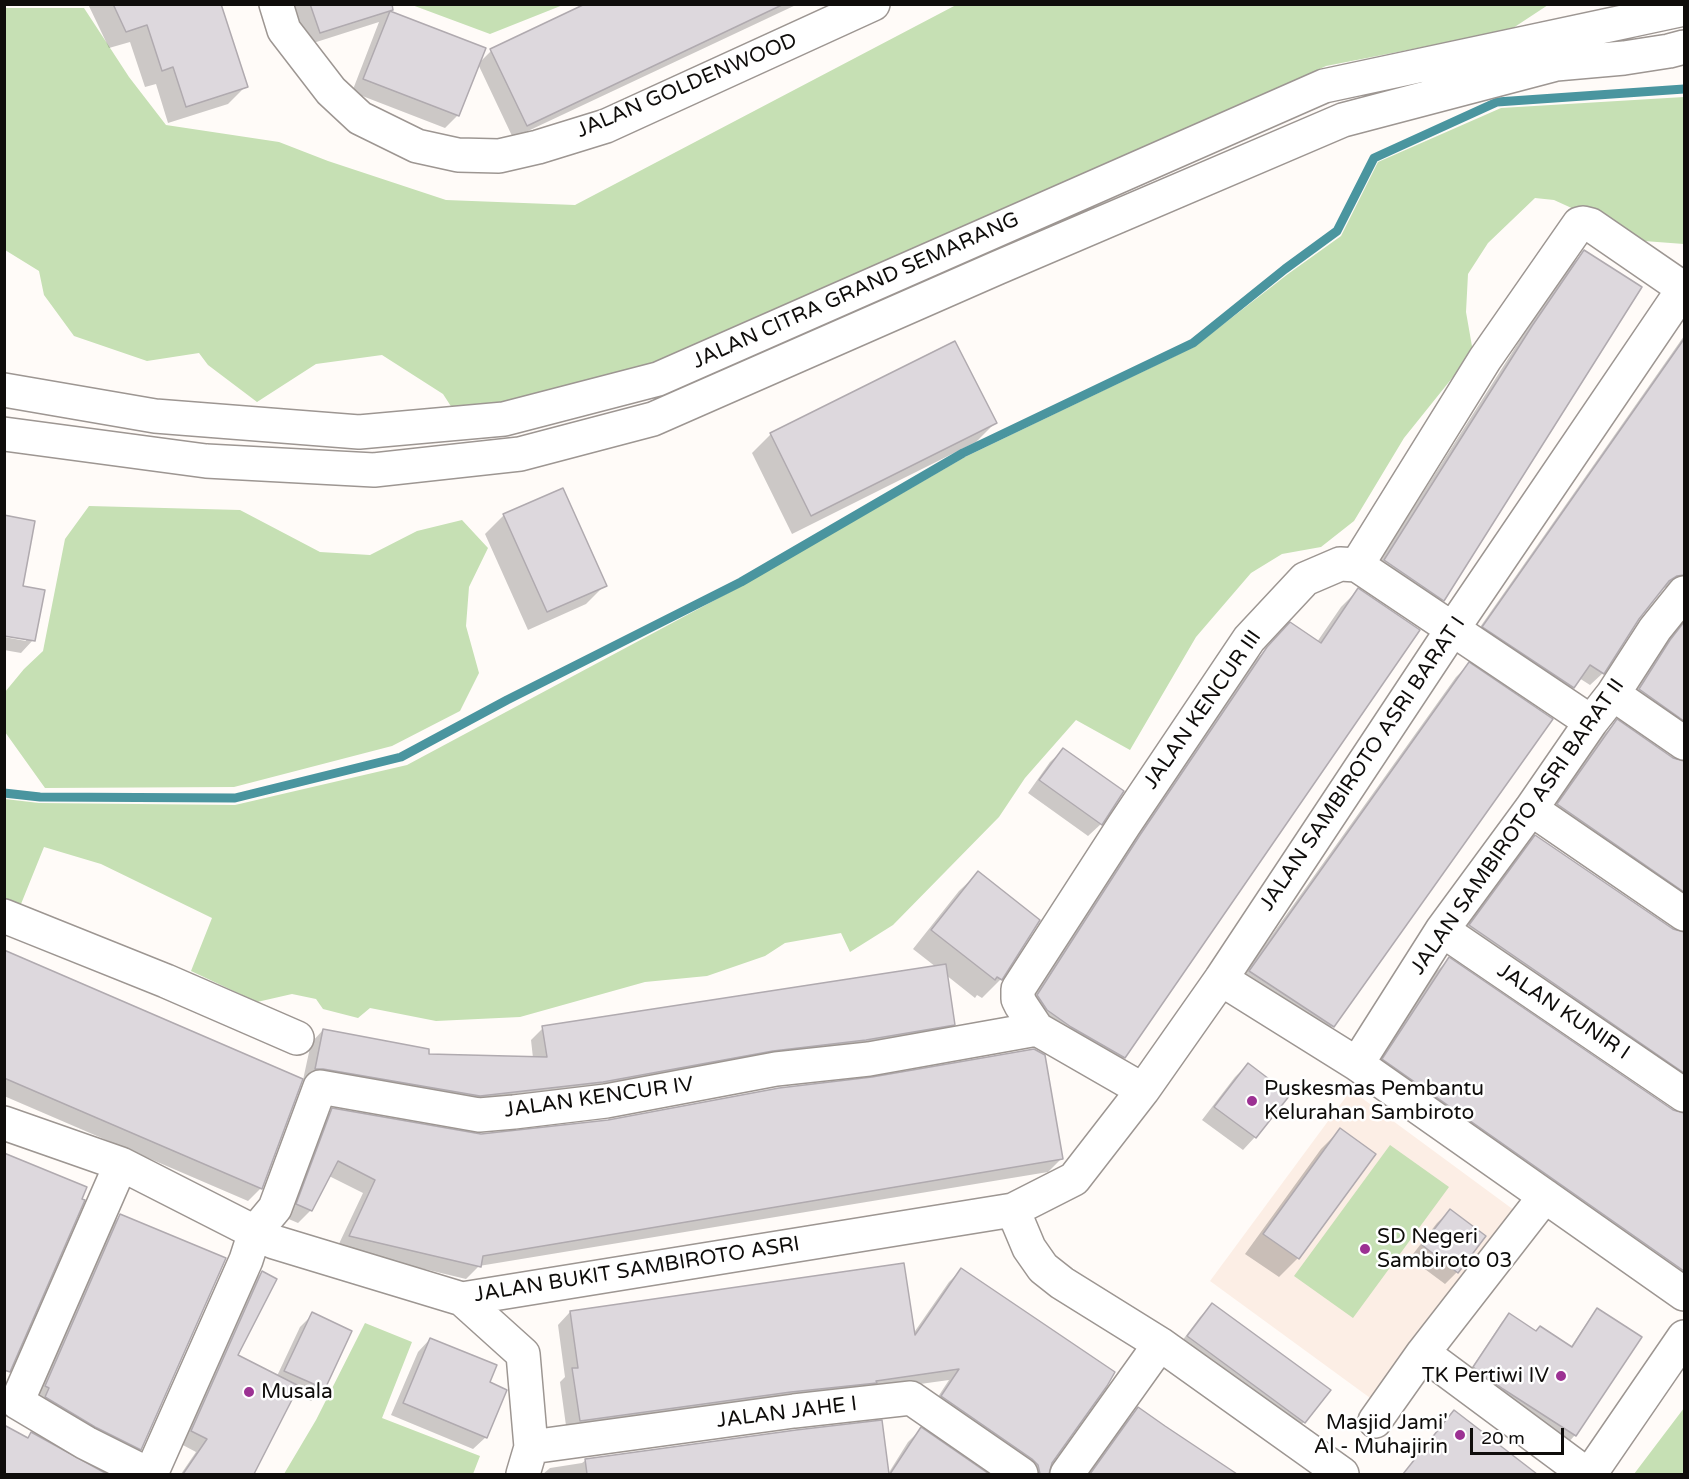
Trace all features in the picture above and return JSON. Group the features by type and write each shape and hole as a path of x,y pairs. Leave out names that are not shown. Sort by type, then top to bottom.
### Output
{"street":[{"name":"JALAN GOLDENWOOD","path":"276,4 284,30 331,91 360,118 417,146 458,155 499,156 538,147 606,126 873,4"},
{"name":"JALAN CITRA GRAND SEMARANG","path":"4,434 206,460 374,470 520,454 653,419 1342,120 1553,51 1612,14 1684,9"},
{"name":"JALAN CITRA GRAND SEMARANG","path":"4,390 155,416 359,432 504,419 658,379 1324,86 1553,51 1624,57 1684,47"},
{"path":"1591,722 1357,565 1485,359 1579,224 1591,225 1684,289"},
{"name":"JALAN SAMBIROTO ASRI BARAT I","path":"1013,1210 1074,1179 1143,1090 1221,978 1452,630 1684,289"},
{"name":"JALAN KENCUR III","path":"1143,1090 1037,1029 1018,999 1020,983 1249,639 1305,579 1340,564 1357,565"},
{"name":"JALAN SAMBIROTO ASRI BARAT II","path":"1357,1064 1442,930 1531,809 1591,722 1614,694 1655,629 1684,593"},
{"path":"1614,694 1684,743"},
{"path":"1531,809 1684,914"},
{"path":"4,916 166,981 297,1038"},
{"name":"JALAN KUNIR I","path":"1442,930 1684,1095"},
{"path":"1221,978 1357,1064 1684,1293"},
{"name":"JALAN KENCUR IV","path":"255,1232 274,1208 320,1087 479,1115 606,1101 776,1069 869,1059 1037,1029"},
{"name":"JALAN BUKIT SAMBIROTO ASRI","path":"4,1124 121,1164 274,1242 462,1299 1013,1210"},
{"path":"121,1164 11,1398 86,1443 149,1474 246,1260 255,1232"},
{"path":"1375,1421 1424,1353 1545,1196"},
{"path":"1013,1210 1029,1248 1042,1268 1160,1344 1342,1474"},
{"path":"462,1299 524,1354 527,1461"},
{"path":"1424,1353 1588,1474 1684,1337"},
{"path":"1067,1474 1160,1344"},
{"name":"JALAN JAHE I","path":"527,1461 794,1411 911,1398 1021,1474"}],"shaded area":[{"name":"SD Negeri Sambiroto 03","path":"1351,1090 1522,1216 1377,1403 1210,1281"}],"green space":[{"path":"412,5 563,5 490,34"},
{"path":"956,5 1548,5 1510,30 1326,66 1203,123 966,225 656,363 456,414 443,394 382,355 316,364 257,402 208,365 199,353 147,361 74,336 44,295 39,271 5,250 6,8 84,8 129,77 166,125 279,142 328,161 446,200 575,205"},
{"path":"1684,97 1684,244 1644,241 1554,200 1535,198 1488,243 1468,274 1466,312 1473,352 1404,438 1354,521 1321,547 1282,554 1251,573 1196,637 1130,750 1076,720 1025,778 999,817 893,925 850,952 841,933 785,943 765,956 707,976 645,982 520,1017 436,1021 370,1008 358,1018 323,1009 316,999 292,994 257,1002 191,971 212,918 101,864 44,847 21,904 5,899 5,799 39,803 235,805 407,765 743,585 965,457 1194,347 1341,236 1378,162 1501,108"},
{"path":"89,506 240,510 320,552 370,555 417,531 462,520 488,548 469,587 466,626 479,673 460,711 392,746 234,787 45,788 5,732 5,692 43,651 65,539"},
{"path":"1390,1145 1449,1187 1353,1318 1294,1276"},
{"path":"365,1323 412,1342 382,1418 480,1456 473,1474 284,1474 316,1420"},
{"path":"1684,1408 1684,1474 1634,1474"}],"building":[{"path":"113,4 221,4 248,87 186,107 173,67 162,71 147,25 126,32"},
{"path":"310,4 392,4 393,10 320,33"},
{"path":"585,4 784,4 527,126 490,49"},
{"path":"390,11 486,48 459,116 363,79"},
{"path":"1584,250 1642,287 1444,601 1384,560 1532,326"},
{"path":"1684,339 1684,575 1669,581 1639,619 1604,674 1590,665 1574,688 1482,627"},
{"path":"955,341 997,423 811,516 770,433"},
{"path":"563,488 607,586 547,612 503,514"},
{"path":"4,515 35,521 23,586 45,590 35,641 4,636"},
{"path":"1358,588 1420,630 1125,1058 1071,1027 1047,1010 1037,995 1140,835 1267,647 1290,622 1321,643"},
{"path":"1684,622 1684,721 1639,689"},
{"path":"1469,662 1553,719 1334,1027 1249,971"},
{"path":"1617,719 1673,758 1684,761 1684,892 1557,804"},
{"path":"1063,748 1124,791 1102,825 1039,780"},
{"path":"1535,835 1673,929 1684,932 1684,1073 1469,925"},
{"path":"978,871 1040,920 1002,980 997,977 995,980 931,930"},
{"path":"4,950 303,1079 262,1189 4,1078"},
{"path":"1449,957 1673,1110 1684,1113 1684,1271 1382,1059"},
{"path":"946,964 955,1025 866,1040 773,1051 603,1082 480,1096 315,1069 323,1029 429,1049 429,1054 547,1057 542,1026"},
{"path":"1034,1049 1045,1055 1063,1159 483,1256 481,1267 349,1236 375,1180 338,1161 312,1211 296,1204 332,1108 481,1134 608,1120 779,1088 872,1077"},
{"name":"Puskesmas Pembantu Kelurahan Sambiroto","path":"1248,1063 1290,1095 1256,1138 1214,1107"},
{"path":"1340,1128 1376,1154 1299,1259 1263,1234"},
{"path":"4,1153 87,1187 82,1199 85,1200 10,1372 4,1370"},
{"path":"1450,1209 1486,1236 1458,1273 1422,1245"},
{"path":"120,1214 226,1258 141,1450 95,1427 45,1397 49,1388 45,1386"},
{"path":"904,1263 915,1335 961,1268 1115,1372 1052,1463 1049,1474 1040,1474 1038,1465 1032,1459 941,1396 959,1369 876,1381 877,1383 791,1392 580,1421 572,1368 578,1368 570,1311"},
{"path":"262,1271 277,1279 238,1355 299,1386 254,1474 183,1474 207,1439 191,1431"},
{"path":"1212,1303 1331,1390 1305,1423 1187,1336"},
{"name":"TK Pertiwi IV","path":"1597,1308 1642,1337 1576,1436 1473,1367 1509,1313 1536,1331 1540,1326 1572,1347"},
{"path":"312,1312 352,1331 325,1389 284,1371"},
{"path":"430,1338 497,1365 490,1382 507,1390 487,1438 403,1403"},
{"path":"1138,1407 1165,1426 1237,1474 1090,1474"},
{"name":"Masjid Jami' Al - Muhajirin","path":"1454,1410 1537,1474 1403,1474"},
{"path":"882,1420 889,1474 587,1474 585,1459"},
{"path":"4,1425 28,1438 31,1432 107,1474 4,1474"},
{"path":"921,1427 989,1474 890,1474"}],"waterway":[{"path":"4,793 40,797 235,798 401,757 507,700 741,582 963,453 1193,343 1285,269 1337,231 1374,158 1497,102 1684,89"}],"place":[{"name":"Puskesmas Pembantu Kelurahan Sambiroto","path":"1252,1101"},
{"name":"SD Negeri Sambiroto 03","path":"1365,1249"},
{"name":"TK Pertiwi IV","path":"1561,1376"},
{"name":"Musala","path":"249,1392"},
{"name":"Masjid Jami' Al - Muhajirin","path":"1460,1435"}]}
